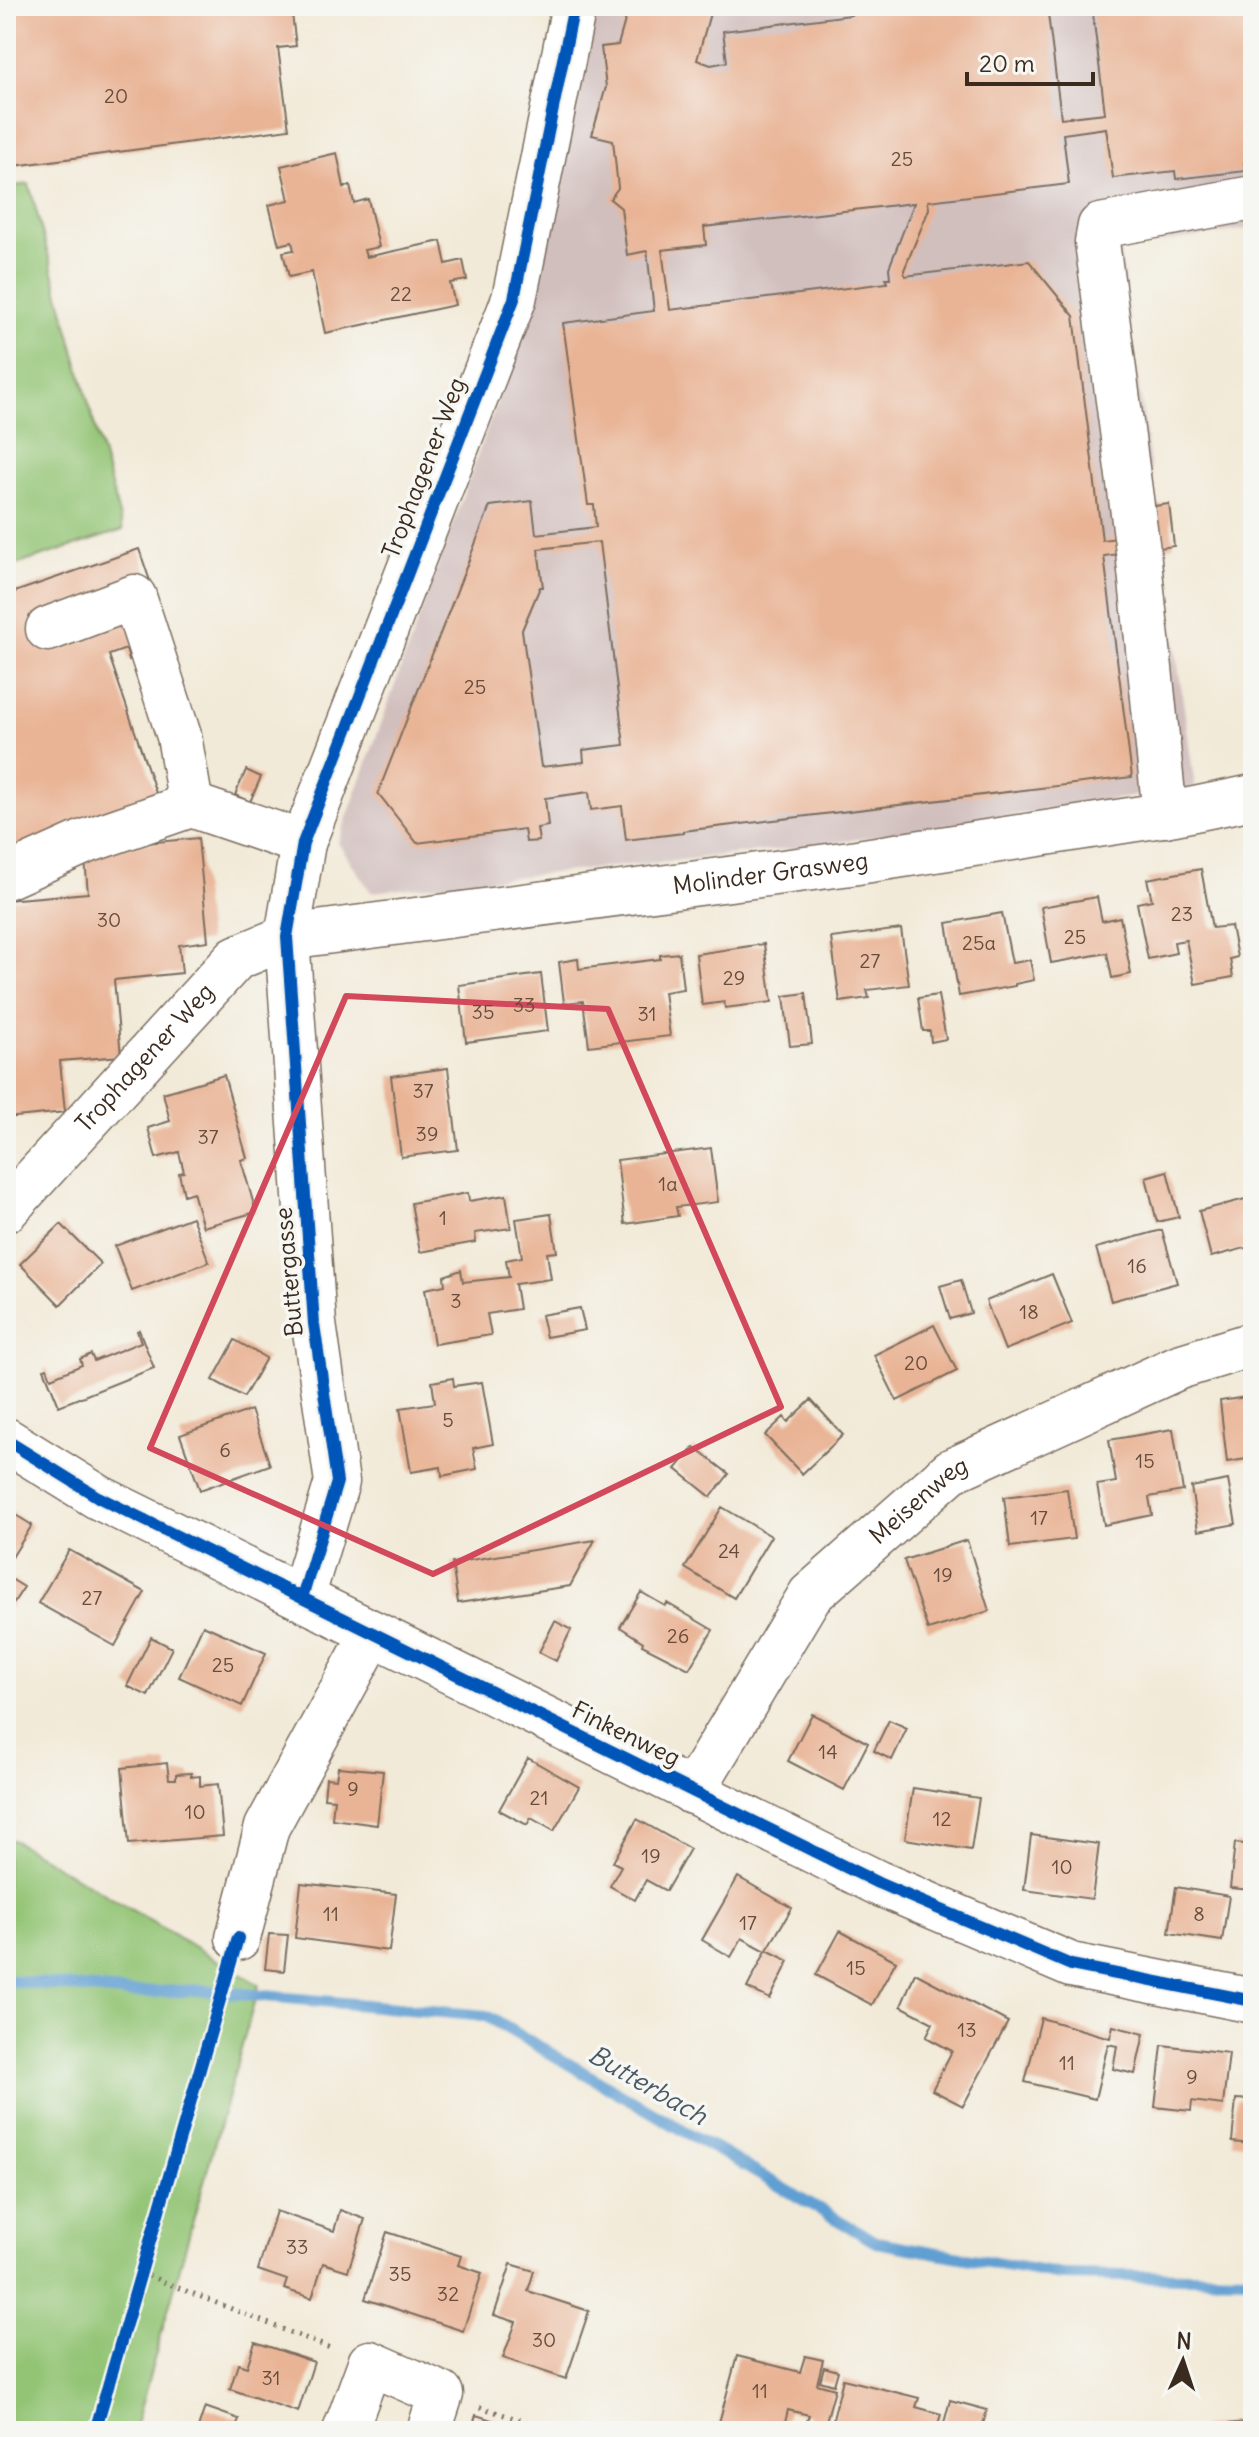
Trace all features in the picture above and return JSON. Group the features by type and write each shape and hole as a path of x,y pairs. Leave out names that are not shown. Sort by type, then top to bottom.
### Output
{"street":[{"name":"Trophagener Weg","path":"6,1210 236,958 287,937 303,843 514,299 574,6"},
{"path":"1165,815 1138,551 1097,242 1100,226 1253,198"},
{"path":"48,629 134,597 179,736 191,805"},
{"name":"Molinder Grasweg","path":"287,937 851,863 1165,815 1253,797"},
{"path":"6,877 84,842 191,805 303,843"},
{"name":"Buttergasse","path":"287,937 314,1324 337,1482 302,1598"},
{"name":"Meisenweg","path":"692,1792 810,1595 951,1471 1179,1367 1253,1344"},
{"name":"Finkenweg","path":"6,1440 98,1497 878,1883 1071,1965 1253,2001"},
{"path":"238,1938 267,1827 373,1633"},
{"path":"345,2431 370,2363 435,2412"}],"path":[{"path":"141,2273 370,2363"},
{"path":"435,2412 554,2431"}],"highlighted area":[{"path":"346,996 608,1009 781,1407 433,1574 150,1448"}],"shaded area":[{"path":"595,6 1253,6 1253,228 1120,249 1195,787 806,847 371,892 338,843 534,299"}],"green space":[{"path":"29,184 123,530 6,568 6,187"},
{"path":"6,1840 13,1840 259,1985 134,2431 6,2431"}],"building":[{"path":"6,6 291,6 296,46 278,48 289,129 6,167"},
{"path":"629,6 712,6 697,60 711,65 727,62 723,31 851,15 850,6 1047,6 1061,118 1105,113 1092,6 1253,6 1253,162 1244,163 1246,171 1176,179 1175,171 1113,178 1106,128 1063,134 1069,184 928,201 929,209 904,270 905,276 1029,261 1074,316 1102,540 1151,534 1147,507 1169,504 1174,546 1104,556 1132,777 626,840 622,806 591,810 589,792 545,798 548,826 537,828 539,841 526,842 524,829 417,843 378,793 490,506 532,501 536,534 596,527 594,505 588,505 563,323 654,311 647,251 627,255 621,208 610,199 618,188 613,140 592,135 606,87 601,47 618,45","holes":["914,203 889,268 887,283 670,310 662,250 706,245 704,227","599,542 624,745 583,750 584,762 541,767 522,630 540,587 543,587 538,549"]},
{"path":"337,153 344,187 350,186 354,203 368,199 379,247 364,250 366,257 441,241 446,264 463,260 467,280 450,283 455,305 325,333 312,272 289,277 283,252 294,250 292,242 279,245 269,205 289,200 281,166"},
{"path":"139,549 172,645 129,660 126,649 109,655 159,802 6,855 6,595"},
{"path":"246,770 261,777 250,802 235,795"},
{"path":"198,838 208,941 179,945 182,973 114,980 121,1056 60,1061 65,1112 6,1118 6,900 88,893 84,849"},
{"path":"1201,869 1212,928 1231,926 1237,957 1230,959 1233,977 1195,984 1186,940 1174,942 1176,953 1148,959 1137,903 1152,900 1147,879"},
{"path":"1097,897 1102,921 1120,917 1131,974 1112,978 1107,953 1051,963 1041,907"},
{"path":"1002,913 1012,963 1030,960 1034,980 959,996 947,923"},
{"path":"901,929 909,985 867,990 869,998 840,1002 831,938"},
{"path":"764,944 772,1002 725,1008 724,1002 702,1005 696,954"},
{"path":"679,953 683,989 664,992 670,1036 589,1046 583,1001 564,1003 559,962 578,959 579,969 660,959 660,955"},
{"path":"541,974 548,1031 466,1042 459,985"},
{"path":"806,993 812,1044 790,1046 784,996"},
{"path":"938,995 946,1039 931,1042 930,1031 923,1031 918,998"},
{"path":"448,1068 458,1150 401,1157 391,1076"},
{"path":"224,1075 247,1158 241,1160 256,1212 203,1227 193,1192 184,1195 179,1173 184,1172 179,1152 156,1158 148,1128 170,1121 163,1093"},
{"path":"711,1148 718,1202 676,1207 678,1216 625,1224 617,1160"},
{"path":"1167,1171 1179,1217 1157,1222 1146,1177"},
{"path":"468,1193 469,1201 506,1195 511,1228 475,1233 476,1242 420,1252 411,1203"},
{"path":"1253,1197 1253,1246 1211,1257 1199,1211"},
{"path":"551,1214 557,1252 547,1253 551,1279 515,1284 519,1309 487,1314 491,1335 434,1344 425,1289 445,1285 444,1276 461,1270 463,1282 509,1277 506,1260 522,1257 516,1219"},
{"path":"192,1217 209,1262 132,1291 115,1246"},
{"path":"61,1224 101,1264 60,1305 20,1264"},
{"path":"1162,1230 1177,1283 1111,1301 1096,1248"},
{"path":"1052,1274 1072,1323 1005,1350 986,1301"},
{"path":"961,1280 971,1313 950,1319 940,1286"},
{"path":"580,1308 585,1330 546,1337 541,1315"},
{"path":"934,1325 957,1371 897,1401 874,1355"},
{"path":"139,1330 154,1368 59,1406 44,1369 47,1368 51,1378 82,1365 80,1359 91,1354 94,1361 141,1342"},
{"path":"235,1340 266,1358 244,1397 213,1380"},
{"path":"453,1378 454,1386 482,1382 493,1444 473,1448 477,1469 442,1476 441,1467 411,1472 400,1408 435,1403 432,1382"},
{"path":"1253,1396 1253,1458 1227,1462 1220,1401"},
{"path":"811,1400 843,1435 802,1474 765,1435 784,1417 788,1422"},
{"path":"251,1410 270,1465 200,1490 180,1435"},
{"path":"1173,1429 1183,1491 1149,1497 1152,1515 1104,1525 1097,1485 1116,1482 1109,1440"},
{"path":"694,1447 729,1474 711,1497 676,1469"},
{"path":"1228,1480 1236,1524 1198,1531 1191,1487"},
{"path":"1067,1489 1074,1539 1010,1547 1004,1497"},
{"path":"722,1507 771,1536 734,1598 685,1568"},
{"path":"6,1509 32,1525 6,1567"},
{"path":"595,1540 570,1586 458,1603 452,1563"},
{"path":"967,1540 989,1611 928,1630 904,1560"},
{"path":"69,1550 145,1592 115,1646 38,1603"},
{"path":"6,1576 24,1587 6,1614"},
{"path":"641,1592 665,1606 667,1603 713,1630 689,1669 642,1645 643,1642 620,1627"},
{"path":"555,1621 571,1630 556,1661 539,1652"},
{"path":"203,1625 266,1653 242,1706 179,1677"},
{"path":"151,1637 172,1648 148,1696 127,1686"},
{"path":"812,1714 868,1743 844,1790 788,1761"},
{"path":"889,1720 907,1728 892,1760 874,1751"},
{"path":"528,1758 579,1787 554,1831 531,1818 527,1825 499,1810"},
{"path":"167,1763 169,1779 176,1779 176,1774 191,1773 191,1777 200,1776 200,1786 218,1784 223,1836 129,1844 122,1768"},
{"path":"338,1767 383,1771 377,1825 332,1819 334,1799 324,1798 326,1778 336,1779"},
{"path":"913,1788 979,1798 971,1850 905,1839"},
{"path":"637,1819 690,1849 666,1891 646,1880 635,1900 610,1886 621,1866 613,1862"},
{"path":"1031,1835 1099,1844 1092,1899 1024,1890"},
{"path":"1235,1843 1253,1845 1252,1890 1230,1888"},
{"path":"738,1877 792,1908 767,1950 789,1961 770,1999 747,1988 766,1951 742,1938 731,1957 702,1940"},
{"path":"301,1883 396,1894 389,1951 295,1938"},
{"path":"1176,1887 1229,1896 1222,1941 1169,1933"},
{"path":"840,1931 896,1961 872,2005 816,1975"},
{"path":"269,1934 288,1935 284,1971 265,1969"},
{"path":"915,1973 1008,2022 963,2106 932,2090 952,2051 926,2037 933,2023 901,2006"},
{"path":"1041,2018 1110,2038 1113,2026 1144,2034 1135,2074 1113,2069 1117,2046 1108,2044 1095,2099 1025,2082"},
{"path":"1162,2045 1229,2053 1223,2105 1192,2101 1191,2111 1155,2107"},
{"path":"1236,2099 1253,2100 1253,2144 1232,2142"},
{"path":"340,2210 365,2219 348,2271 323,2263 312,2298 284,2289 287,2280 258,2270 276,2211 334,2231"},
{"path":"387,2232 461,2256 458,2265 482,2273 463,2331 365,2299"},
{"path":"511,2264 534,2271 528,2291 589,2311 566,2379 503,2358 516,2322 494,2315"},
{"path":"255,2342 314,2362 298,2412 230,2389 238,2364 247,2367"},
{"path":"737,2356 800,2372 805,2356 823,2360 817,2384 835,2389 825,2425 807,2421 809,2415 788,2410 783,2431 717,2430"},
{"path":"824,2367 838,2371 834,2385 820,2381"},
{"path":"843,2379 919,2398 916,2407 941,2414 936,2431 830,2431"},
{"path":"950,2400 987,2410 982,2428 989,2431 942,2431"},
{"path":"205,2407 239,2419 235,2431 197,2431"},
{"path":"476,2415 523,2430 523,2431 471,2431"},
{"path":"1253,2421 1253,2431 1202,2431 1202,2427"}],"waterway":[{"name":"Butterbach","path":"6,1980 130,1993 200,1990 486,2016 876,2242 1062,2275 1253,2278"}],"cycle path":[{"path":"302,1598 337,1482 314,1324 287,937 303,843 514,299 574,6"},
{"path":"6,1440 98,1497 878,1883 1071,1965 1253,2001"},
{"path":"95,2431 238,1938"}]}
